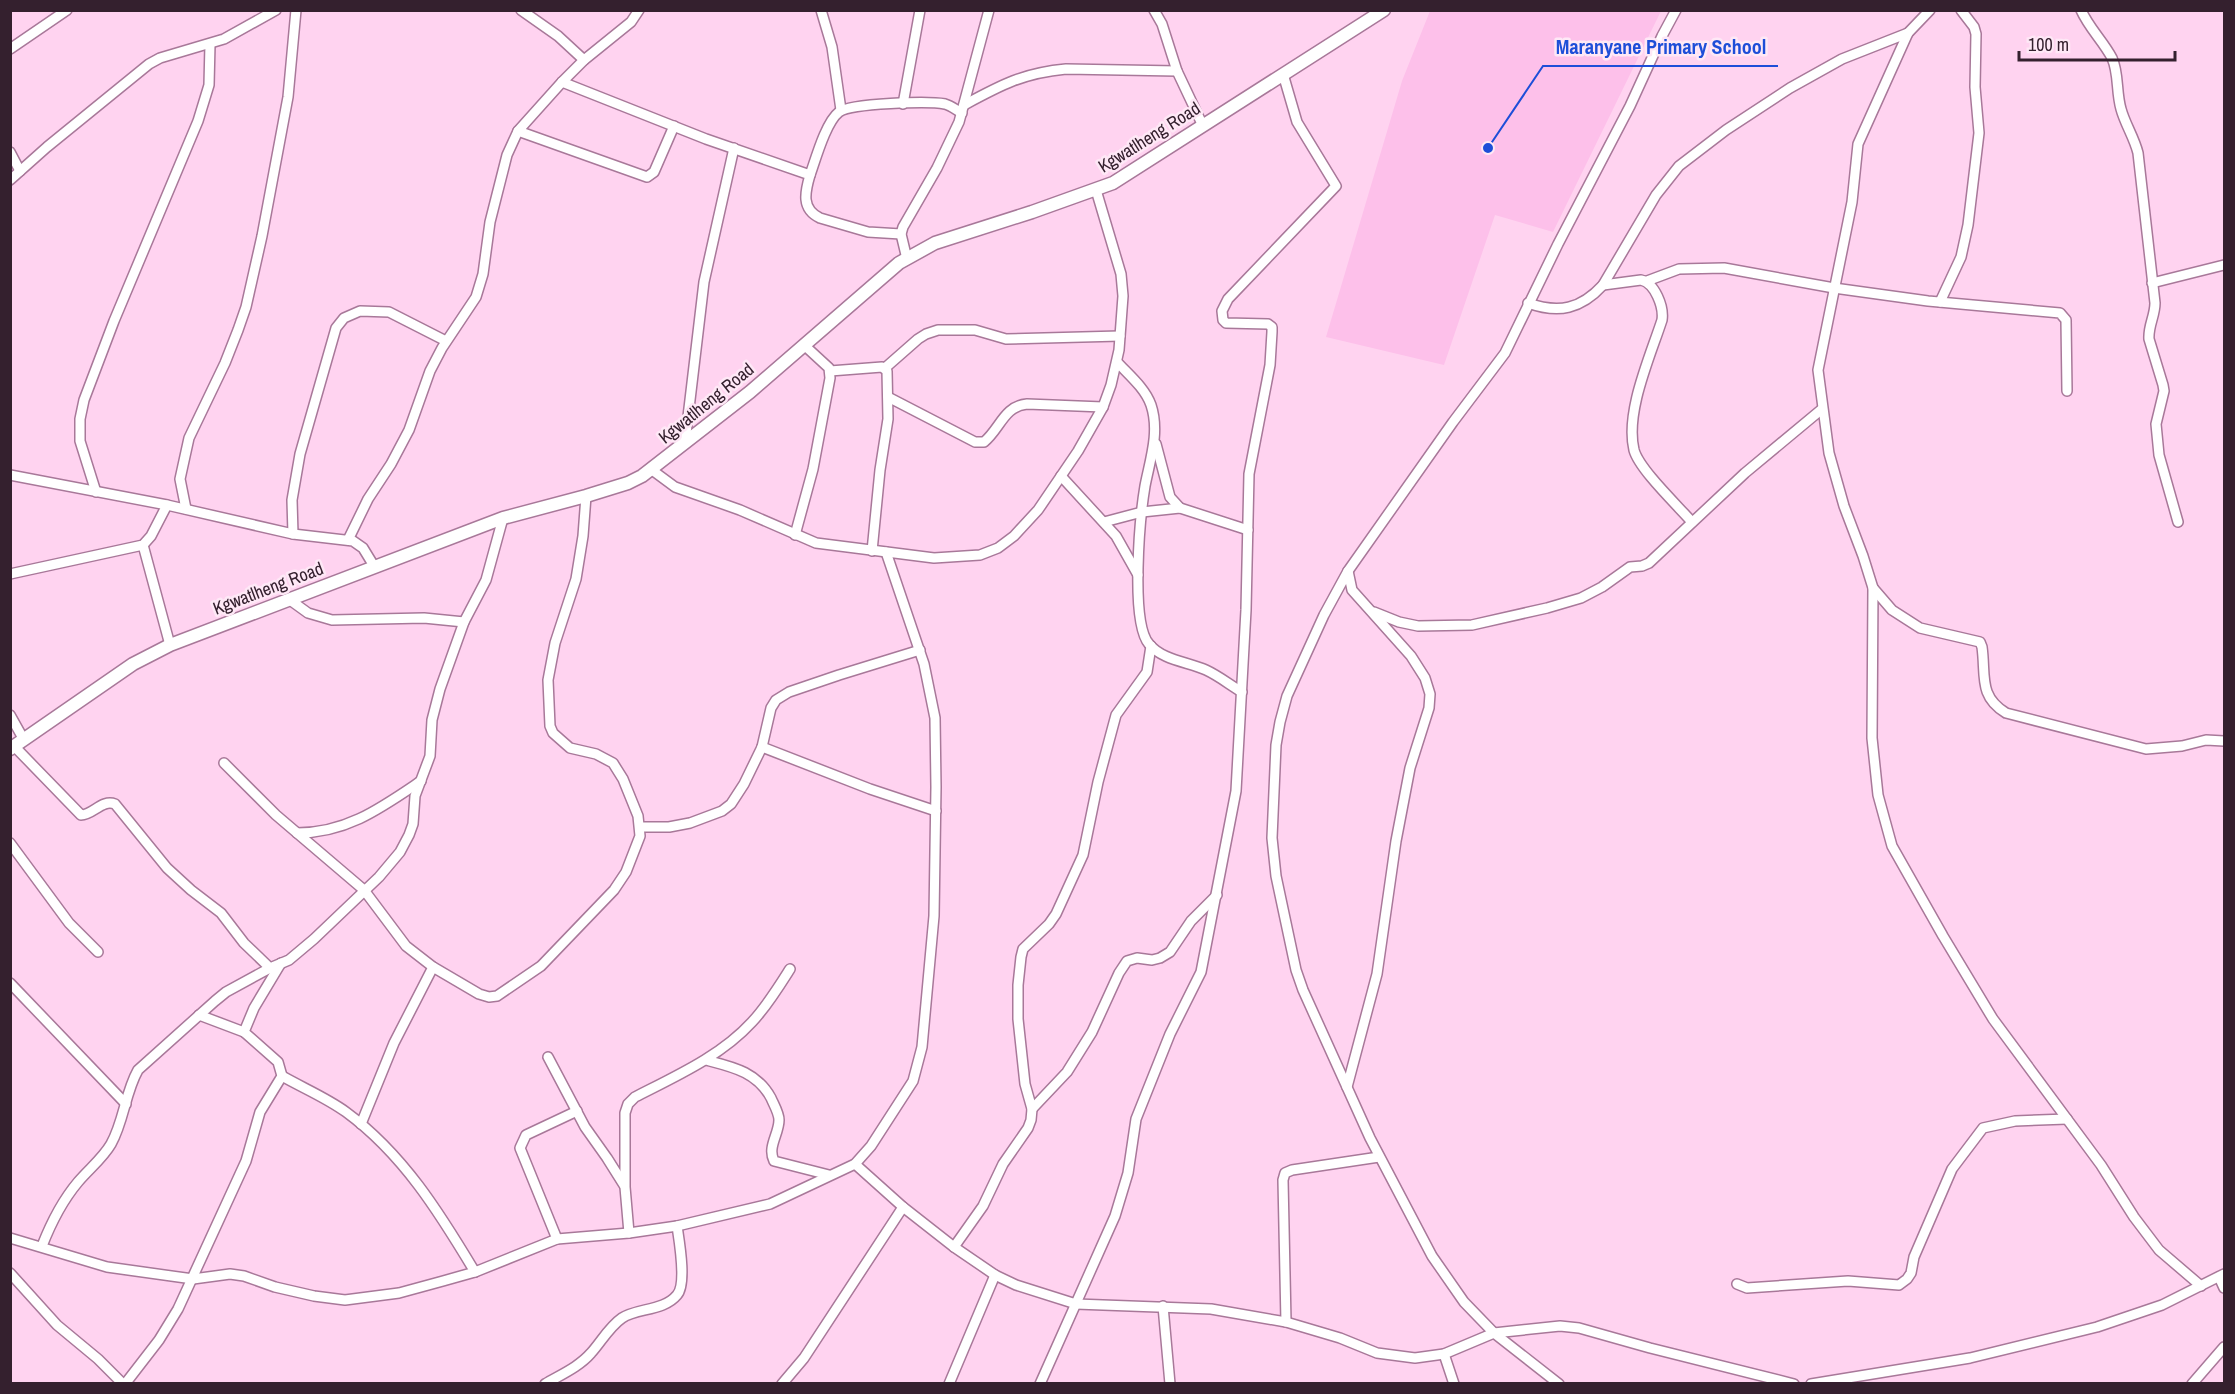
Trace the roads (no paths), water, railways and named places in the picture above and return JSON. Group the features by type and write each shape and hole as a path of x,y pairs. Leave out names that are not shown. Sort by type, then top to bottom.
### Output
{"street":[{"path":"10,49 67,10"},
{"path":"10,180 149,64 160,58 224,39 276,10"},
{"path":"186,509 180,479 189,438 238,330 257,256 288,97 297,10"},
{"path":"521,10 558,36 584,60"},
{"path":"348,540 368,499 391,464 409,430 430,371 446,341 476,297 483,274 490,222 507,155 518,131 584,60 631,22 639,10"},
{"path":"821,10 831,47 841,110"},
{"path":"903,104 920,10"},
{"path":"907,259 901,234 907,218 937,168 963,109 989,10"},
{"path":"1154,10 1162,24 1177,71 1203,126"},
{"name":"Kgwatlheng Road","path":"16,745 133,664 170,645 503,518 628,483 652,470 804,345 899,263 935,243 1096,190 1127,175 1384,10"},
{"path":"1559,1383 1494,1333 1464,1302 1432,1256 1379,1157 1296,970 1276,876 1272,838 1273,790 1280,722 1287,696 1324,615 1348,571 1453,422 1498,364 1512,341 1528,303 1677,10"},
{"path":"1930,10 1908,33 1858,144 1852,202 1818,370 1821,409 1829,453 1844,506 1873,588 1872,738 1878,795 1892,846 1993,1018 2101,1165 2134,1217 2159,1250 2201,1286"},
{"path":"1940,302 1958,266 1964,246 1979,133 1975,87 1976,34 1974,27 1961,10"},
{"path":"2081,10 2087,23 2111,56 2121,109 2138,153 2155,310 2149,339 2164,391 2156,424 2158,455 2178,522"},
{"path":"1528,303 1545,309 1558,310 1581,303 1603,285 1656,195 1678,166 1726,130 1790,88 1842,59 1908,33"},
{"path":"96,492 80,441 80,419 84,400 114,321 198,121 209,85 210,44"},
{"path":"901,234 868,232 813,215 806,205 806,187 810,175 832,119 841,110 858,106 903,104 949,105 963,109 1001,84 1024,75 1048,71 1066,69 1177,71"},
{"path":"1040,1383 1115,1216 1128,1173 1136,1119 1170,1034 1201,972 1217,895 1236,791 1242,692 1249,474 1270,365 1272,327 1268,324 1226,323 1223,320 1222,311 1228,299 1336,186 1297,122 1282,74"},
{"path":"562,82 674,126 810,175"},
{"path":"518,131 647,177 654,172 674,126"},
{"path":"685,442 704,282 734,148"},
{"path":"10,152 20,171"},
{"path":"652,470 675,487 740,510 816,543 934,558 980,555 998,548 1014,536 1038,510 1078,451 1103,407 1117,362 1123,296 1121,273 1096,190"},
{"path":"2152,283 2224,265"},
{"path":"1647,281 1679,269 1708,267 1759,273 1834,288 1940,302 2060,313 2066,320 2067,391"},
{"path":"1603,285 1641,280 1652,285 1663,315 1635,406 1633,423 1635,451 1652,477 1692,522"},
{"path":"293,534 292,500 300,454 336,328 344,318 360,311 389,312 446,341"},
{"path":"804,345 830,371 885,368 918,339 938,330 975,330 1006,339 1120,336"},
{"path":"1117,362 1139,385 1151,405 1155,439 1164,479 1170,497 1180,508"},
{"path":"872,551 880,470 888,419 885,368"},
{"path":"795,535 813,469 830,371"},
{"path":"888,397 975,442 984,442 993,435 1009,410 1016,406 1027,404 1103,407"},
{"path":"1372,611 1399,622 1418,626 1444,627 1472,625 1581,598 1602,587 1629,567 1649,563 1745,473 1821,409"},
{"path":"1155,439 1142,512 1138,576 1143,636 1162,655 1210,672 1242,692"},
{"path":"10,475 167,505 293,534 348,540 359,544 374,566"},
{"path":"1061,476 1116,536 1138,576"},
{"path":"224,763 276,815 364,890 406,946 433,967 478,994 489,997 497,996 541,966 614,890 637,847 640,836 638,816 623,779 613,763 596,753 570,748 553,734 550,726 548,680 555,643 576,579 584,536 586,496"},
{"path":"10,574 143,545 151,536 167,505"},
{"path":"1104,522 1142,512 1180,508 1248,530"},
{"path":"42,1246 50,1225 63,1203 111,1144 138,1070 226,992 282,961 289,960 314,939 400,852 410,834 415,796 430,756 434,711 464,622 486,580 503,518"},
{"path":"143,545 170,645"},
{"path":"10,1238 107,1267 193,1279 230,1274 314,1296 345,1300 399,1293 475,1272 557,1239 677,1226 770,1204 855,1164 871,1146 904,1097 919,1063 934,916 935,718 920,650 886,552"},
{"path":"1347,1087 1377,974 1396,842 1410,768 1429,708 1430,694 1425,678 1412,656 1352,590 1348,571"},
{"path":"1873,588 1892,610 1920,628 1980,642 1988,696 1994,706 2006,713 2146,749 2182,746 2206,740 2224,741"},
{"path":"290,600 308,614 332,620 424,618 464,622"},
{"path":"954,1247 983,1206 1002,1164 1028,1128 1032,1109 1025,1084 1018,1019 1017,986 1020,957 1023,949 1056,914 1083,855 1098,782 1116,716 1147,672 1151,646"},
{"path":"640,827 669,827 690,823 722,811 731,804 744,784 762,747 771,708 776,700 789,692 920,650"},
{"path":"10,715 16,745 81,816 85,816 106,803 115,804 167,868 221,913 244,943 270,968"},
{"path":"762,747 870,789 936,811"},
{"path":"297,834 319,833 359,820 421,781"},
{"path":"10,843 69,923 98,952"},
{"path":"1032,1109 1067,1072 1092,1032 1119,973 1127,961 1137,958 1152,960 1170,952 1191,921 1217,895"},
{"path":"244,1032 249,1017 282,961"},
{"path":"361,1124 394,1043 433,967"},
{"path":"629,1233 625,1187 625,1113 628,1104 635,1097 706,1060 751,1024 768,1004 790,969"},
{"path":"10,983 126,1104"},
{"path":"199,1015 244,1032 278,1062 282,1076 344,1110 387,1145 435,1208 475,1272"},
{"path":"548,1057 585,1127 625,1187"},
{"path":"706,1060 737,1068 761,1083 776,1108 779,1120 771,1150 774,1161 829,1175"},
{"path":"10,1273 57,1325 124,1383 159,1340 193,1279 246,1161 260,1112 282,1076"},
{"path":"557,1239 520,1148 526,1135 577,1111"},
{"path":"1737,1284 1747,1288 1848,1281 1899,1285 1911,1273 1914,1257 1952,1169 1983,1128 2015,1121 2067,1119"},
{"path":"1286,1322 1283,1180 1285,1173 1379,1157"},
{"path":"855,1164 903,1207 954,1247 995,1275 1016,1285 1076,1304 1211,1309 1286,1322 1340,1338 1377,1353 1415,1358 1444,1354 1494,1333 1560,1326 1579,1328 1794,1383"},
{"path":"782,1383 810,1349 903,1207"},
{"path":"544,1383 590,1355 622,1319 647,1311 677,1296 681,1287 681,1275 677,1226"},
{"path":"949,1383 995,1275"},
{"path":"1811,1383 1970,1358 2097,1327 2162,1305 2222,1276 2224,1288"},
{"path":"1163,1306 1170,1383"},
{"path":"2192,1383 2224,1347"},
{"path":"1444,1354 1454,1383"}],"place":[{"name":"Maranyane Primary School","path":"1488,148"}]}
